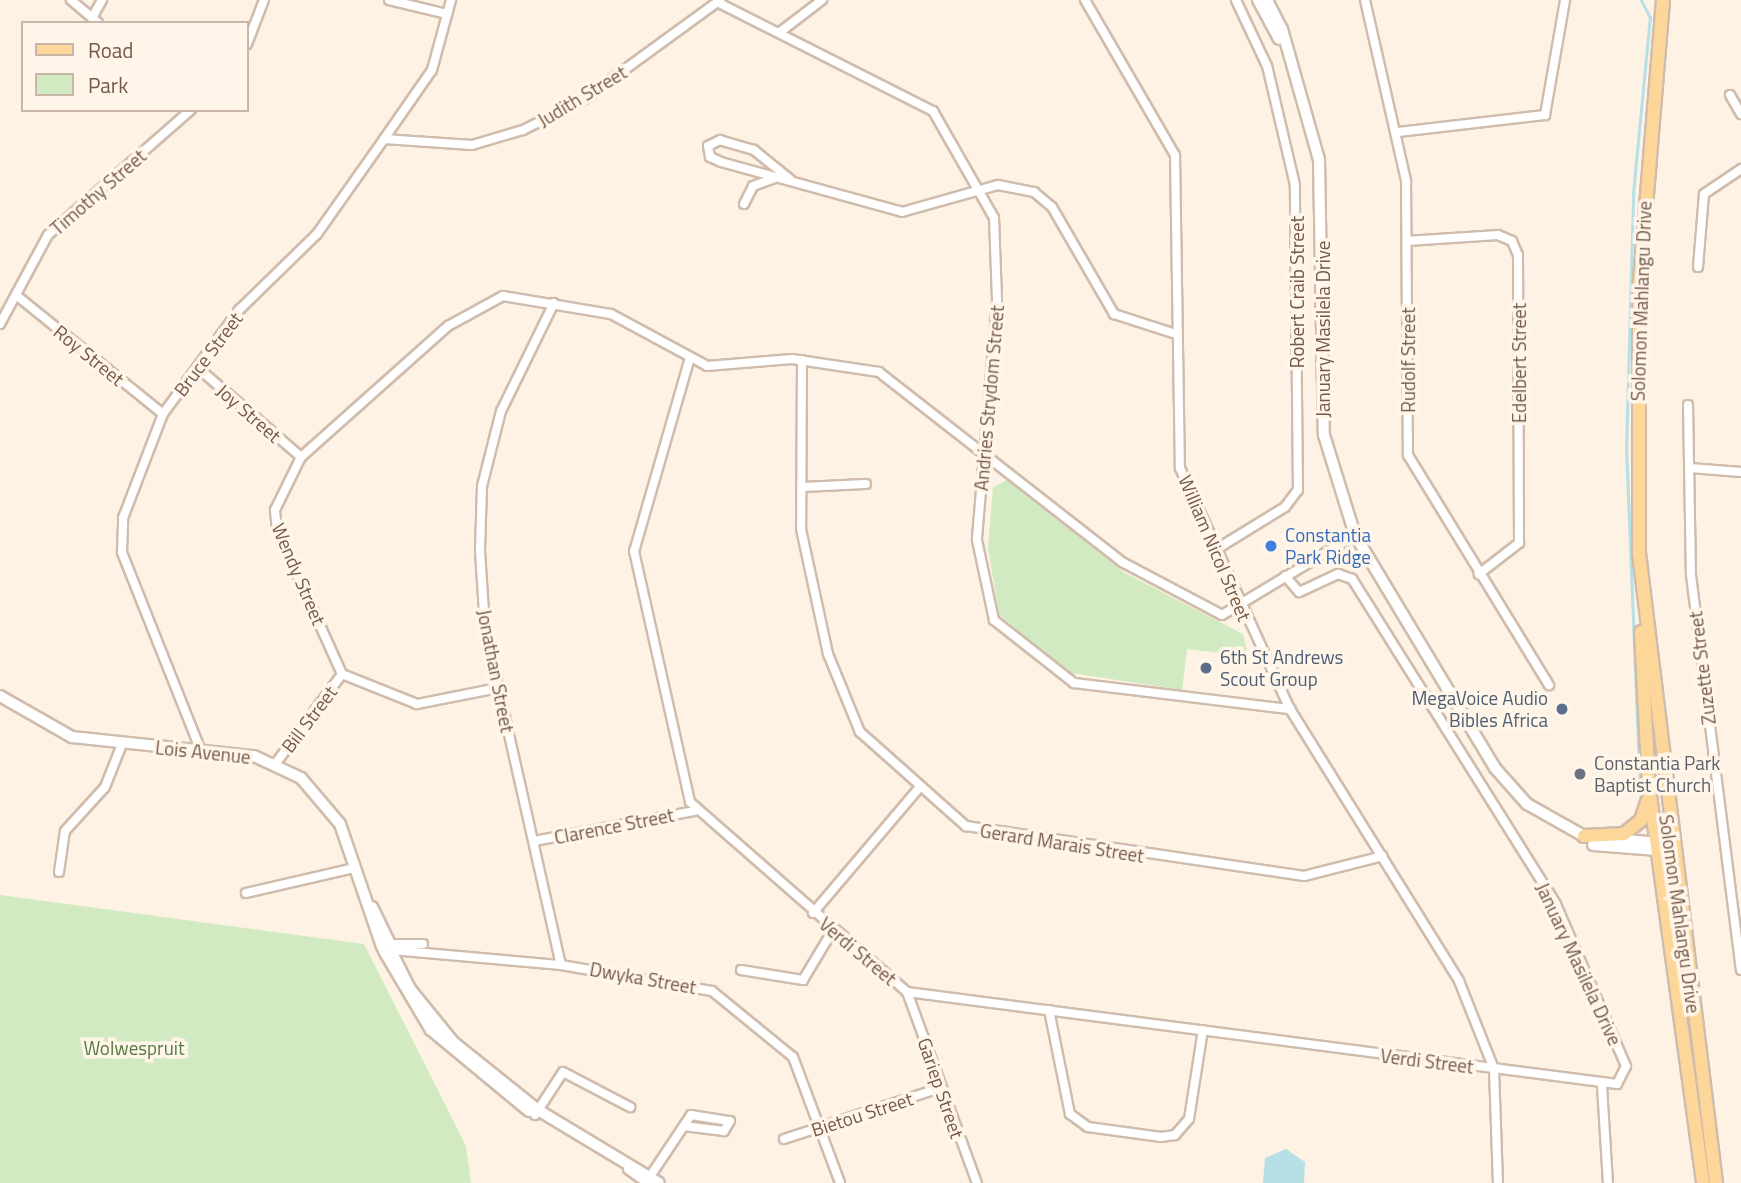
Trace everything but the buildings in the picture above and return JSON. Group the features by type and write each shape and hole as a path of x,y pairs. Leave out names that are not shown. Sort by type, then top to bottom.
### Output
{"main road":[{"name":"January Masilela Drive","path":"1258,0 1289,57"},
{"name":"January Masilela Drive","path":"1267,0 1289,57 1318,160 1324,435 1355,535 1498,772 1522,807 1557,832 1609,849 1664,848"},
{"name":"Solomon Mahlangu Drive","path":"1663,0 1639,292 1642,603 1649,788 1664,848 1716,1183"},
{"name":"Solomon Mahlangu Drive","path":"1642,603 1664,848 1703,1183"},
{"name":"January Masilela Drive","path":"1498,772 1541,816 1584,836 1664,848"},
{"path":"1584,836 1633,829 1645,814 1649,788"}],"street":[{"path":"71,0 95,20 102,0"},
{"path":"248,41 264,0"},
{"path":"388,0 447,14"},
{"name":"Bruce Street","path":"201,751 120,536 163,414 239,310 317,234 432,70 451,0"},
{"path":"779,32 822,0"},
{"name":"William Nicol Street","path":"1085,0 1174,150 1178,457 1240,608 1290,709 1453,967 1494,1069 1498,1183"},
{"name":"Robert Craib Street","path":"1216,550 1285,507 1298,490 1295,185 1267,66 1236,0"},
{"name":"Rudolf Street","path":"1365,0 1398,132 1407,241 1408,455 1549,685"},
{"path":"1398,132 1545,115 1565,0"},
{"name":"Andries Strydom Street","path":"719,1 933,111 980,191 999,235 977,548 990,610 1057,675 1074,683 1290,709"},
{"name":"Judith Street","path":"384,139 472,145 523,130 583,100 719,1"},
{"path":"1730,95 1741,114"},
{"name":"Timothy Street","path":"0,324 48,235 189,112"},
{"path":"791,180 754,150 720,140 708,146 713,159 907,213 1007,185 1042,197 1114,314 1176,334"},
{"path":"1698,267 1704,194 1741,169"},
{"path":"744,204 753,186 778,177"},
{"name":"Edelbert Street","path":"1407,241 1498,235 1512,241 1518,255 1519,543 1479,574"},
{"name":"Wendy Street","path":"342,674 275,522 276,503 301,457 456,319 510,294 616,316 689,361"},
{"name":"Roy Street","path":"16,295 163,414"},
{"name":"Jonathan Street","path":"554,303 501,411 485,472 482,602 498,688 561,965"},
{"path":"695,811 634,551 689,361 715,366 802,360 878,372 1135,570 1216,613 1240,608 1285,576 1355,535"},
{"name":"Gerard Marais Street","path":"802,360 804,551 846,703 867,741 920,787 982,833 1304,876 1383,856"},
{"name":"Joy Street","path":"198,368 301,457"},
{"name":"Zuzette Street","path":"1688,405 1691,575 1741,970"},
{"path":"1690,468 1741,472"},
{"path":"802,487 866,484"},
{"name":"January Masilela Drive","path":"1285,576 1299,592 1338,574 1352,579 1532,864 1556,904 1626,1066 1623,1080 1602,1086"},
{"path":"342,674 417,704 498,688"},
{"name":"Bill Street","path":"276,763 342,674"},
{"name":"Lois Avenue","path":"0,696 60,733 122,744 201,751 276,763 331,807 355,870 404,981 443,1033 537,1113 652,1181"},
{"path":"59,872 63,836 105,787 122,744"},
{"path":"813,913 920,787"},
{"name":"Clarence Street","path":"534,841 695,811"},
{"name":"Verdi Street","path":"695,811 907,992 1494,1069 1602,1086"},
{"path":"246,893 355,870"},
{"path":"741,970 803,980 833,930"},
{"name":"Dwyka Street","path":"388,948 460,953 674,979 727,999 793,1057 823,1127 839,1183"},
{"name":"Gariep Street","path":"907,992 977,1183"},
{"path":"1049,1010 1070,1114 1088,1126 1161,1137 1174,1135 1189,1119 1202,1030"},
{"path":"537,1113 561,1075 630,1107"},
{"path":"1602,1086 1608,1183"},
{"name":"Bietou Street","path":"784,1139 940,1088"},
{"path":"652,1181 685,1126 693,1114 730,1121 724,1130 685,1126"}],"green space":[{"path":"1007,480 1125,573 1243,634 1248,656 1187,649 1182,690 1065,672 999,614 988,548 993,487"},
{"name":"Wolwespruit","path":"0,895 364,944 466,1146 471,1183 0,1183"}],"water":[{"path":"1286,1149 1305,1162 1304,1183 1263,1183 1265,1158"}],"waterway":[{"path":"1640,795 1626,451 1633,193 1650,18 1641,0"}],"place":[{"name":"Constantia Park Ridge","path":"1271,546"},
{"name":"6th St Andrews Scout Group","path":"1206,668"},
{"name":"MegaVoice Audio Bibles Africa","path":"1562,709"},
{"name":"Constantia Park Baptist Church","path":"1580,774"}]}
